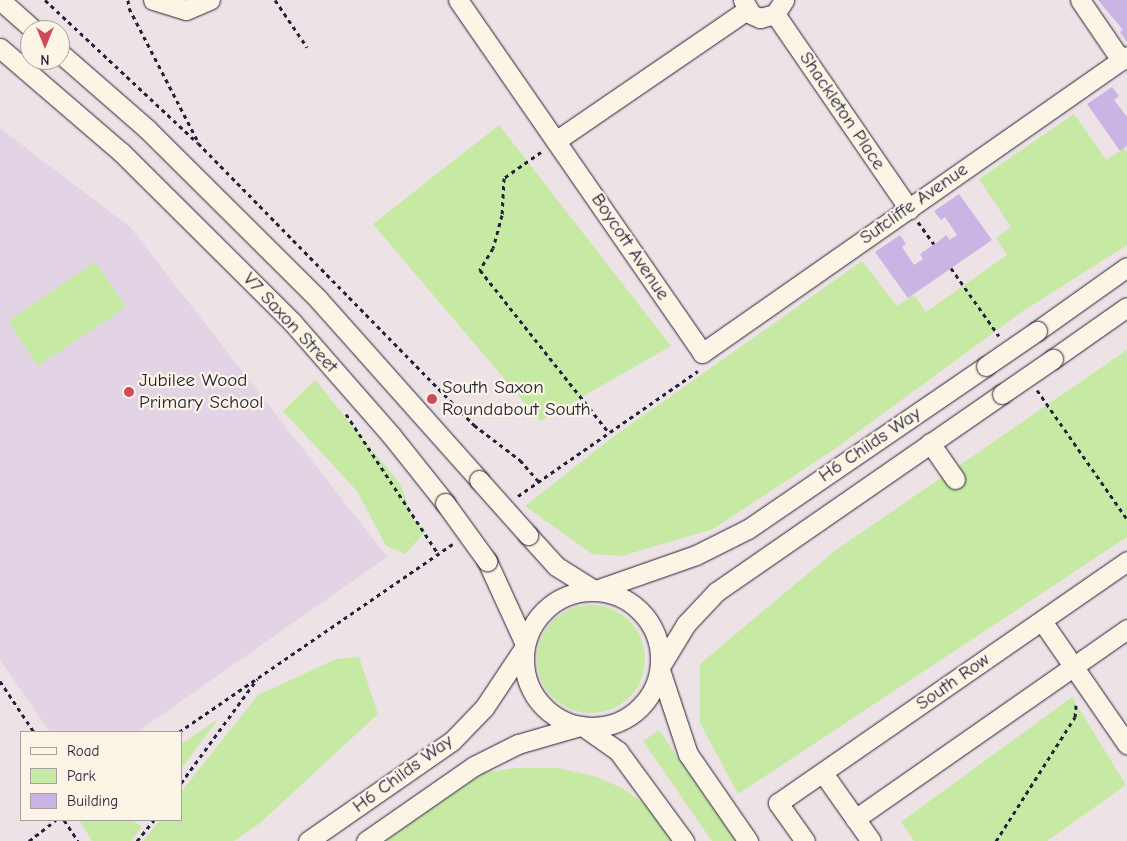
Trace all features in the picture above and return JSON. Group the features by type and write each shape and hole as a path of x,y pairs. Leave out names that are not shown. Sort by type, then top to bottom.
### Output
{"street":[{"path":"0,0 23,20"},
{"path":"154,0 186,10 210,0"},
{"name":"Boycott Avenue","path":"458,0 557,140 702,353"},
{"path":"1080,0 1124,58"},
{"path":"557,140 745,5 760,18 780,7"},
{"name":"Shackleton Place","path":"780,7 909,209"},
{"name":"V7 Saxon Street","path":"0,48 121,152 292,322 445,503 487,561 524,646"},
{"name":"Sutcliffe Avenue","path":"702,353 1124,58"},
{"name":"V7 Saxon Street","path":"70,62 147,129 318,299 556,566 595,590"},
{"name":"H6 Childs Way","path":"595,590 696,555 748,529 1127,267"},
{"name":"H6 Childs Way","path":"661,667 686,624 716,592 1127,307"},
{"path":"930,443 955,479"},
{"name":"South Row","path":"805,841 778,803 1127,561"},
{"path":"684,841 618,751 582,727 555,717 536,698 525,674 524,646 534,622 550,604 571,593 595,590 617,594 636,606 651,622 659,643 661,667 688,754 748,841"},
{"path":"1042,621 1127,744"},
{"path":"855,819 1127,630"},
{"name":"H6 Childs Way","path":"308,841 452,741 484,708 524,646"},
{"path":"582,727 610,725 633,714 651,694 661,667"},
{"name":"H6 Childs Way","path":"366,841 474,766 518,744 582,727"},
{"path":"823,773 871,841"}],"path":[{"path":"45,0 198,143 474,425 526,467 538,481 515,498"},
{"path":"128,0 128,8 198,143"},
{"path":"275,0 307,47"},
{"path":"557,140 504,178 502,215 493,248 480,270 609,433"},
{"path":"909,209 934,244"},
{"path":"345,412 439,555"},
{"path":"180,731 462,538"},
{"path":"182,782 259,677"},
{"path":"0,681 33,731"},
{"path":"996,841 1075,717 1077,700"},
{"path":"29,841 55,821"},
{"path":"65,821 78,841"},
{"path":"137,841 153,821"}],"shaded area":[{"name":"Jubilee Wood Primary School","path":"0,128 130,227 387,557 138,731 49,731 0,660"}],"green space":[{"path":"1074,114 1106,160 1124,148 1127,152 1127,245 1023,311 836,448 713,529 622,556 592,554 525,506 613,437 862,261 897,306 914,295 926,312 1007,255 996,238 1011,227 979,179"},
{"path":"499,125 671,346 540,421 373,224"},
{"path":"95,262 126,307 38,366 8,321"},
{"path":"1127,350 1127,537 738,794 700,723 700,664 836,550"},
{"path":"315,380 401,485 412,518 426,531 405,554 386,546 357,491 283,411"},
{"path":"591,605 612,609 629,621 641,638 645,659 641,680 629,697 612,709 591,713 570,709 553,697 541,680 537,659 541,638 553,621 570,609"},
{"path":"359,657 378,714 260,823 234,841 143,841 159,821 182,821 182,791 258,695 336,659"},
{"path":"1072,697 1126,785 1047,841 914,841 901,822"},
{"path":"218,719 182,768 182,743"},
{"path":"659,730 736,841 712,841 643,741"},
{"path":"515,768 559,768 597,777 622,788 648,806 675,841 386,841 483,773"},
{"path":"80,821 133,821 142,826 131,841 92,841"}],"building":[{"path":"1098,0 1127,0 1127,42 1120,32 1123,30"},
{"path":"1112,87 1119,96 1114,100 1127,117 1127,146 1120,151 1087,104"},
{"path":"959,194 992,240 908,298 875,252 900,235 906,244 902,247 914,265 923,259 920,254 946,235 950,240 957,235 945,217 941,220 934,211"}],"place":[{"name":"Jubilee Wood Primary School","path":"129,392"},
{"name":"South Saxon Roundabout South","path":"432,399"}]}
